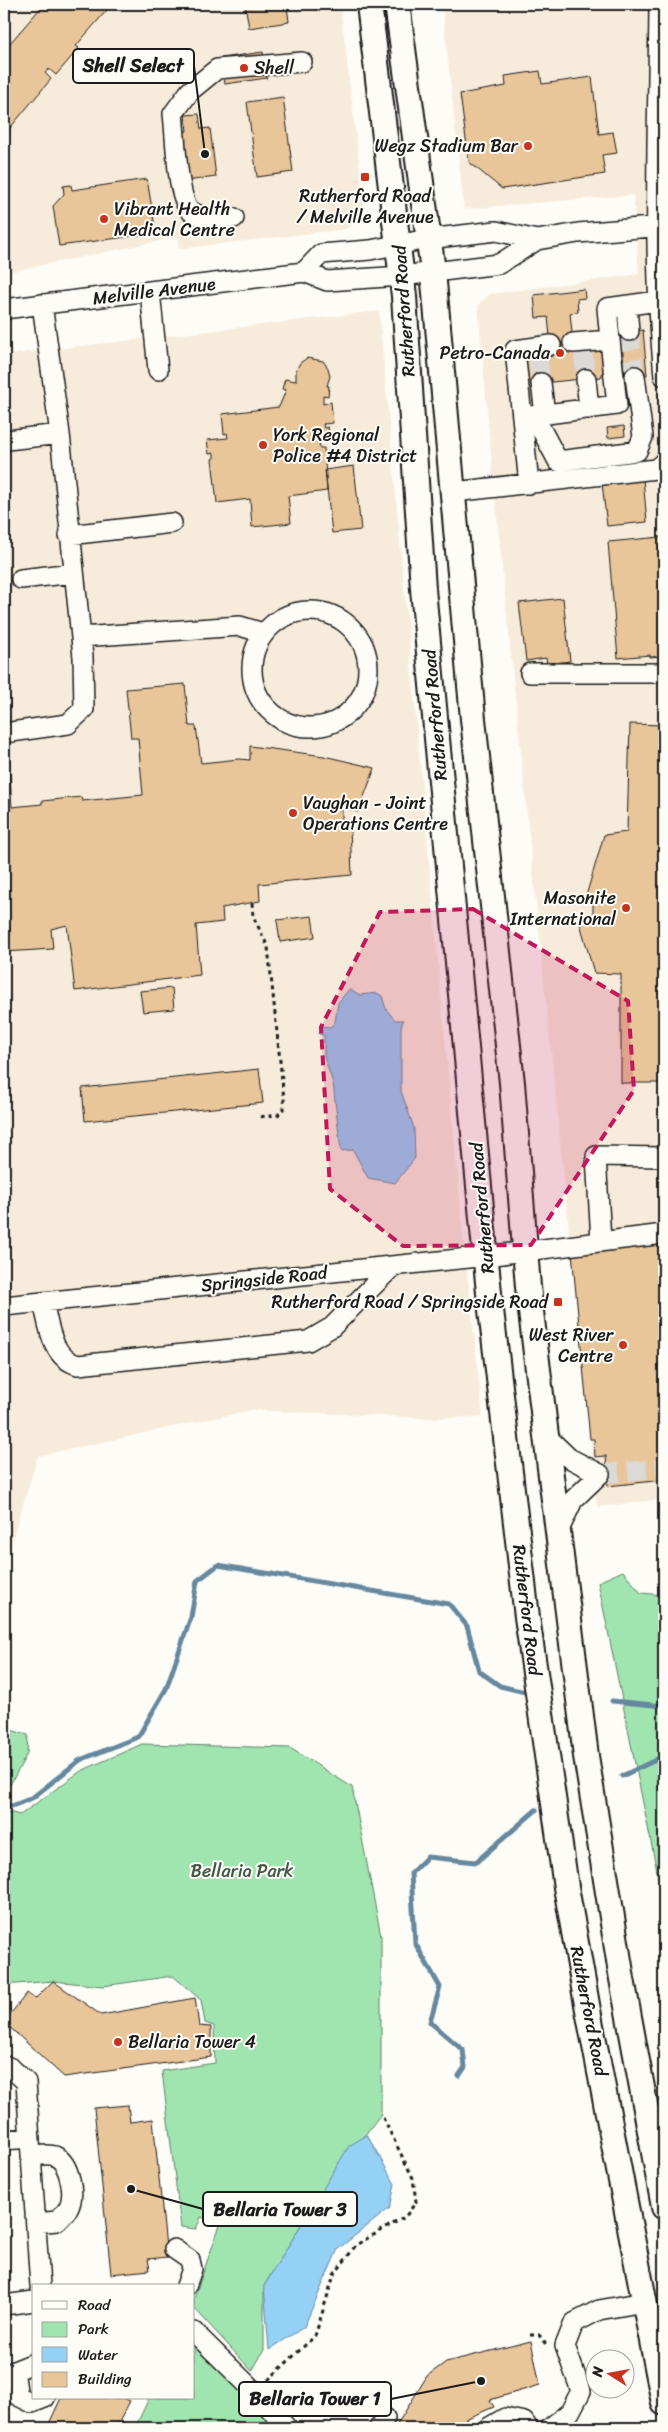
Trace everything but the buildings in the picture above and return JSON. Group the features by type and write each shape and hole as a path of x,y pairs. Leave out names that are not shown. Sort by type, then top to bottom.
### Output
{"main road":[{"name":"Rutherford Road","path":"369,4 399,243 422,589 486,1255 526,1607 566,1887 664,2403"},
{"name":"Rutherford Road","path":"397,4 433,271 473,719 512,1084 525,1251 546,1436 586,1756 622,1979 658,2134 664,2207"}],"street":[{"path":"660,4 658,301 664,376"},
{"path":"234,218 202,217 191,211 182,198 174,114 190,91 217,69 302,62"},
{"path":"304,272 321,254 370,250 428,239 496,231 537,240 578,233 660,226"},
{"name":"Melville Avenue","path":"4,309 304,272 327,281 402,276 499,264 537,240"},
{"path":"150,291 158,370"},
{"path":"618,405 607,308 658,301"},
{"path":"4,733 68,724 84,709 81,637 60,434 42,304"},
{"path":"626,306 629,331"},
{"path":"580,345 610,340"},
{"path":"542,350 515,350 533,416 558,461 636,451 643,437 635,376"},
{"path":"586,379 589,408"},
{"path":"529,484 533,416 541,383"},
{"path":"533,416 618,405 641,423"},
{"path":"7,440 60,434"},
{"path":"454,492 656,469 664,462"},
{"path":"69,535 172,523"},
{"path":"21,579 73,573"},
{"path":"316,610 335,615 351,626 363,643 368,662 367,682 360,700 347,714 331,724 312,728 293,725 277,717 263,704 254,687 251,668 254,650 263,633 278,619 296,611 316,610"},
{"path":"81,637 240,626 263,633"},
{"path":"530,673 664,673"},
{"path":"602,1241 596,1156 664,1156"},
{"name":"Springside Road","path":"4,1306 393,1266 664,1234"},
{"path":"42,1302 58,1354 67,1362 78,1364 279,1344 308,1341 332,1328 393,1266"},
{"path":"546,1436 569,1458 600,1474 573,1500 559,1530"},
{"path":"4,2065 26,2082 40,2284"},
{"path":"4,2140 30,2138"},
{"path":"31,2157 47,2154 55,2156 68,2168 70,2184 69,2207 57,2221 36,2224"},
{"path":"174,2249 190,2260 192,2269 187,2284"},
{"path":"4,2305 32,2301"},
{"path":"550,2428 570,2412 581,2391 565,2346 574,2323 599,2310 644,2302"},
{"path":"195,2333 259,2396 287,2428"},
{"path":"32,2364 14,2371 18,2396 32,2403 40,2400"},
{"path":"488,2428 505,2418 524,2422 528,2428"}],"path":[{"path":"252,903 253,916 268,947 284,1099 284,1108 278,1115 257,1117"},
{"path":"259,2396 314,2336 334,2274 356,2245 405,2217 416,2202 413,2178 381,2114"}],"highlighted area":[{"path":"473,909 628,1001 634,1090 531,1245 403,1246 330,1189 321,1027 380,912"}],"shaded area":[{"path":"4,4 340,4 364,204 360,219 346,229 178,249 179,237 4,273"},
{"path":"442,4 664,4 664,1499 597,1507 493,477 478,305 490,294 639,274 633,195 464,209"},
{"path":"379,311 463,1235 483,1417 425,1418 252,1410 38,1456 4,1566 4,355"}],"green space":[{"path":"623,1571 641,1593 664,1595 664,1906 598,1582"},
{"path":"4,1728 28,1735 27,1754 10,1785 4,1787"},
{"name":"Bellaria Park","path":"142,1744 290,1748 352,1787 381,1936 381,2114 318,2197 264,2286 264,2350 252,2371 195,2309 195,2295 220,2225 201,2217 196,2229 181,2227 162,2071 215,2063 214,2026 205,2023 201,2000 173,1976 103,1986 53,1981 4,1985 4,1811 20,1815 81,1771"},
{"path":"195,2347 278,2428 135,2428 148,2400 195,2400"}],"water":[{"path":"349,989 360,995 377,993 382,996 386,1009 395,1020 403,1020 401,1028 401,1091 414,1128 415,1158 395,1183 368,1178 353,1150 341,1151 333,1083 324,1057 324,1035 319,1034 321,1026 330,1027 335,1022 338,1003"},
{"path":"367,2135 395,2184 390,2208 338,2249 304,2327 269,2350 264,2286 349,2146"}],"waterway":[{"path":"4,1804 12,1806 32,1798 80,1760 138,1737 166,1689 191,1617 197,1581 218,1565 449,1604 467,1626 479,1671 500,1686 525,1692"},
{"path":"612,1701 664,1706"},
{"path":"622,1776 664,1756"},
{"path":"459,2076 465,2067 463,2050 430,2022 440,1987 415,1943 411,1873 427,1857 476,1862 536,1810"}],"tunnel":[{"path":"629,331 635,376"},
{"path":"583,351 586,379"},
{"path":"538,357 541,383"},
{"path":"600,1474 664,1468"}],"place":[{"name":"Shell","path":"244,68"},
{"name":"Wegz Stadium Bar","path":"528,146"},
{"name":"Shell Select","path":"205,154"},
{"name":"Rutherford Road / Melville Avenue","path":"365,177"},
{"name":"Vibrant Health Medical Centre","path":"104,219"},
{"name":"Petro-Canada","path":"560,353"},
{"name":"York Regional Police #4 District","path":"263,445"},
{"name":"Vaughan - Joint Operations Centre","path":"293,813"},
{"name":"Masonite International","path":"626,908"},
{"name":"Rutherford Road / Springside Road","path":"558,1302"},
{"name":"West River Centre","path":"623,1345"},
{"name":"Bellaria Tower 4","path":"118,2042"},
{"name":"Bellaria Tower 3","path":"131,2189"},
{"name":"Bellaria Tower 1","path":"481,2381"}]}
